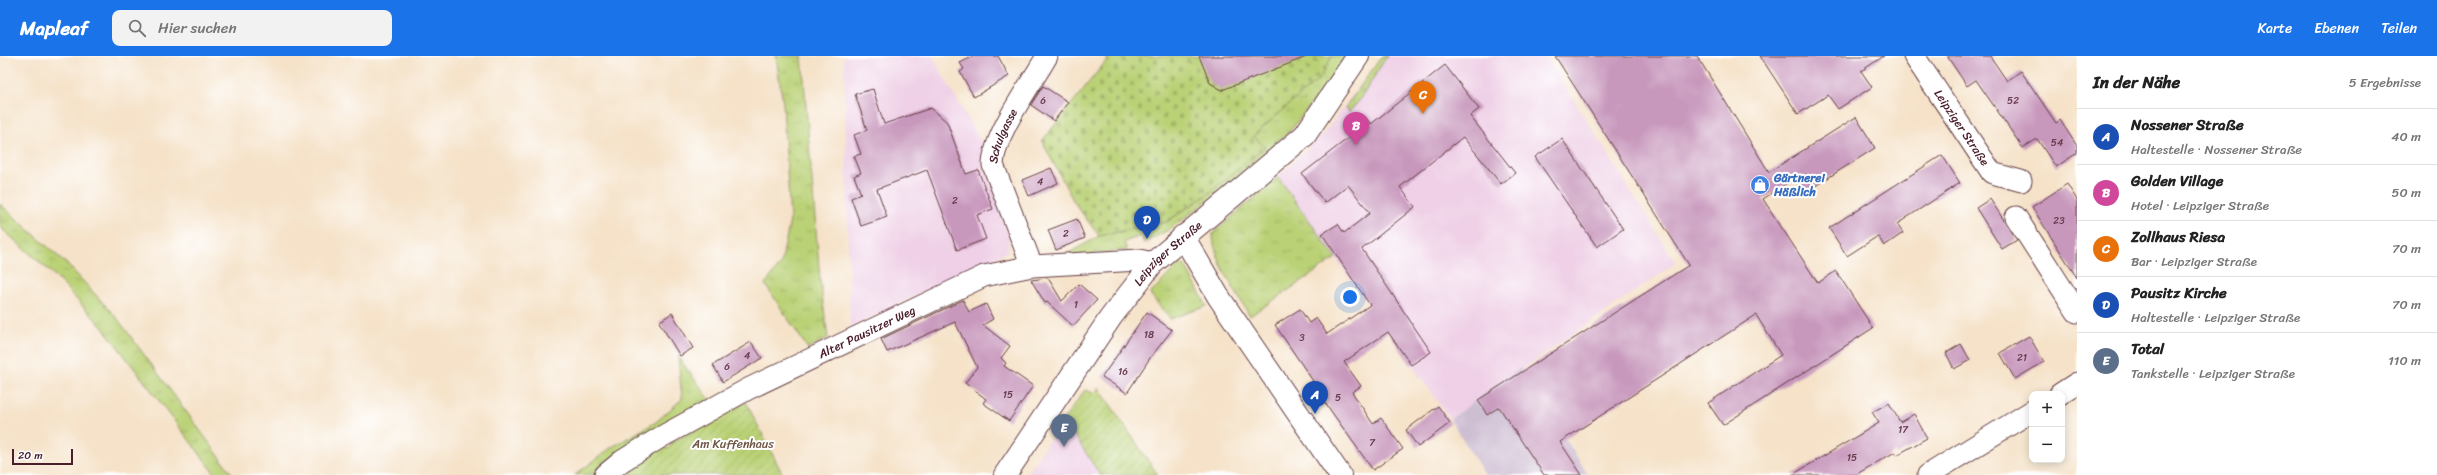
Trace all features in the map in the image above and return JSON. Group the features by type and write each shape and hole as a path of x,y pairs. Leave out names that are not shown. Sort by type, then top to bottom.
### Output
{"street":[{"name":"Schulgasse","path":"1032,266 993,165 993,158 996,148 1018,106 1047,56"},
{"name":"Leipziger Straße","path":"1004,475 1111,317 1153,263 1183,236 1305,135 1358,56"},
{"name":"Leipziger Straße","path":"1914,56 1992,172 2021,182"},
{"path":"2016,217 2077,312"},
{"path":"1183,236 1218,296 1340,475"},
{"name":"Alter Pausitzer Weg","path":"604,475 622,461 673,430 844,342 984,276 1032,266 1139,260 1153,263"},
{"path":"2065,391 2077,383"},
{"path":"1928,475 2029,413"}],"shaded area":[{"path":"844,56 932,56 987,153 982,168 988,172 1009,238 1008,251 850,328"},
{"path":"1382,56 1546,56 1676,263 1450,419 1278,177 1324,133"},
{"path":"1521,368 1588,475 1485,475 1450,419"},
{"path":"1064,419 1100,475 1026,475"}],"green space":[{"path":"776,56 802,56 820,280 828,338 808,349 765,284 781,264 790,220 783,104"},
{"path":"1110,56 1332,56 1320,78 1253,136 1265,147 1208,194 1166,222 1099,236 1074,202 1042,141"},
{"path":"1332,56 1345,56 1328,82 1290,131 1205,203 1170,229 1144,243 1141,236 1124,242 1127,250 1060,258 1099,236 1166,222 1208,194 1264,147 1253,136 1320,78"},
{"path":"1382,56 1387,56 1359,101 1349,112 1345,108"},
{"path":"1278,177 1336,258 1250,316 1221,264 1214,243 1213,233"},
{"path":"0,204 68,265 117,318 233,475 216,475 104,329 54,275 0,227"},
{"path":"1180,263 1185,266 1207,306 1170,319 1150,294"},
{"path":"678,357 711,401 619,455 592,475 575,475 612,447 656,422 682,399"},
{"path":"1099,388 1158,475 1100,475 1064,419 1085,390 1094,393"},
{"name":"Am Kuffenhaus","path":"746,402 783,475 620,475 664,445 667,449 671,446 670,443"}],"building":[{"path":"974,56 998,56 1009,76 974,97 960,72 964,69 960,63"},
{"path":"1199,56 1306,57 1222,90 1210,83"},
{"path":"1555,56 1697,56 1769,172 1856,117 1875,148 1804,193 1795,178 1763,199 1818,283 1836,271 1873,328 1723,425 1708,403 1781,355 1756,315 1560,442 1582,475 1544,475 1499,407 1487,415 1478,400 1689,265"},
{"path":"1760,56 1884,56 1861,71 1872,87 1838,109 1828,95 1798,114"},
{"path":"1947,56 1990,56 2007,81 2021,71 2056,123 2060,120 2077,146 2077,153 2056,167 2037,139 2023,148 1976,80 1967,86"},
{"path":"1445,65 1479,109 1470,116 1515,173 1501,184 1463,137 1400,187 1415,207 1362,249 1431,352 1411,365 1388,332 1344,362 1361,386 1352,392 1373,424 1381,418 1403,449 1373,470 1311,383 1313,381 1275,325 1300,309 1309,323 1316,318 1327,334 1370,305 1322,234 1338,224 1344,233 1370,213 1348,185 1325,203 1302,174 1356,132 1353,128 1366,118 1371,124"},
{"path":"1043,86 1068,102 1054,121 1031,105"},
{"path":"873,89 884,124 931,108 947,122 966,174 978,170 993,209 977,215 986,239 957,250 927,170 877,189 887,217 861,226 851,198 861,194 854,176 861,173 854,156 861,154 854,135 867,130 855,94"},
{"path":"1562,139 1623,229 1597,247 1535,157"},
{"path":"1942,155 1960,183 1897,224 1903,233 1884,246 1878,236 1847,256 1829,228"},
{"path":"1051,168 1058,183 1029,196 1022,180"},
{"path":"2067,184 2077,200 2077,278 2032,207"},
{"path":"1990,199 2017,240 2002,249 1976,208"},
{"path":"1077,219 1085,238 1056,250 1048,230"},
{"path":"1048,278 1062,301 1079,284 1097,300 1073,326 1047,302 1045,303 1031,280"},
{"path":"963,300 969,312 986,304 993,319 983,325 1010,346 1001,358 1006,363 1004,366 1033,386 1009,421 983,403 986,399 965,383 977,367 955,322 887,352 881,339"},
{"path":"1147,312 1172,330 1150,358 1127,393 1102,377"},
{"path":"672,313 693,348 680,356 659,322"},
{"path":"2029,336 2044,362 2015,379 2000,353"},
{"path":"751,342 762,358 723,382 713,365"},
{"path":"1961,344 1970,360 1954,369 1946,353"},
{"path":"1889,403 1900,422 1914,414 1927,438 1897,455 1895,452 1855,475 1792,475 1879,423 1872,412"},
{"path":"1438,406 1450,423 1418,447 1406,430"}],"place":[{"name":"Zollhaus Riesa","path":"1423,114"},
{"name":"Golden Village","path":"1356,145"},
{"name":"Gärtnerei Häßlich","path":"1760,185"},
{"name":"Pausitz Kirche","path":"1147,239"},
{"name":"Nossener Straße","path":"1315,414"},
{"name":"Total","path":"1064,447"}]}
